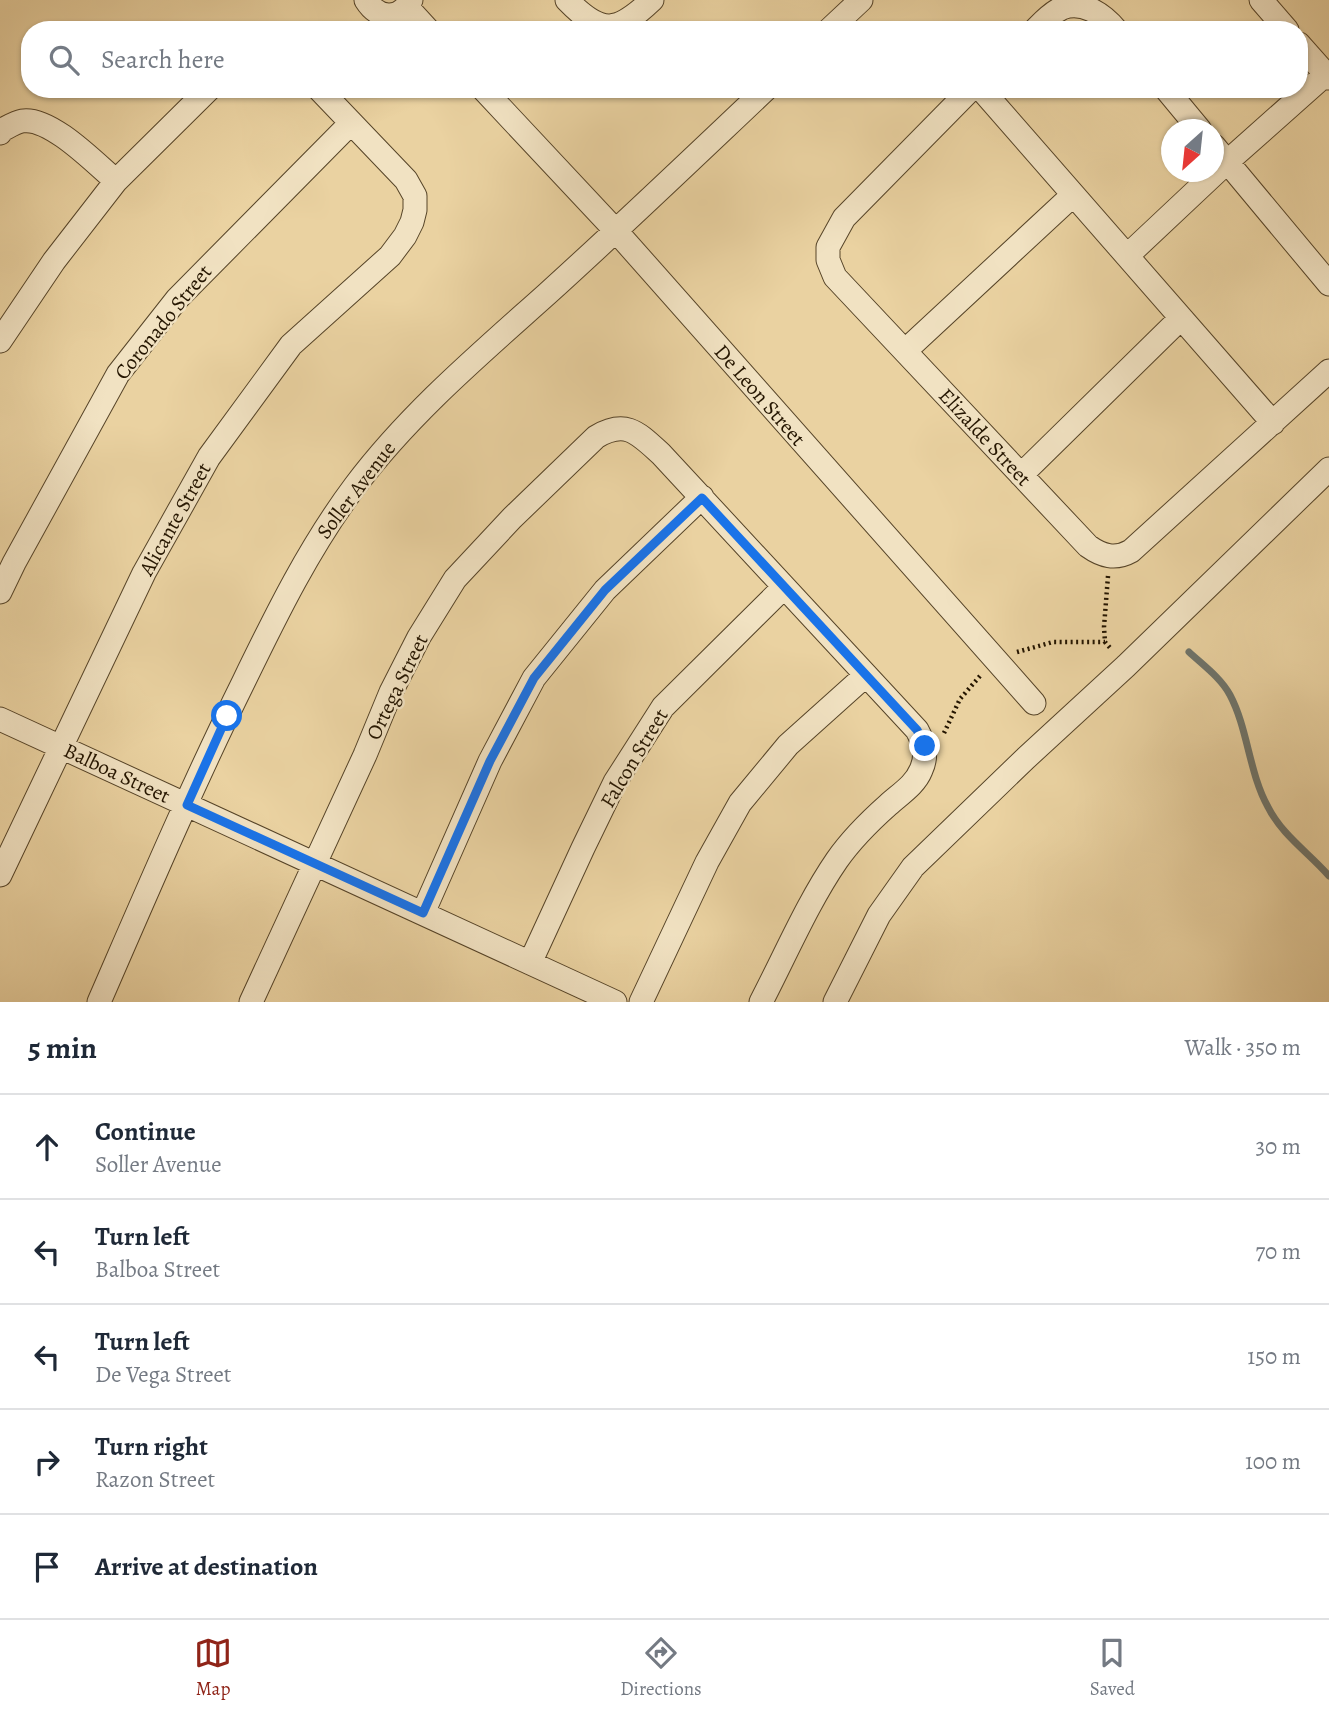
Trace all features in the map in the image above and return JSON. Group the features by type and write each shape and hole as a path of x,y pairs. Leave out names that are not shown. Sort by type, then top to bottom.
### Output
{"street":[{"path":"366,0 372,9 380,14 390,15 399,13 409,4 421,21"},
{"path":"566,0 590,21"},
{"path":"627,21 652,0"},
{"path":"839,21 861,0"},
{"path":"1261,0 1279,21"},
{"path":"1044,21 1063,7 1079,5 1096,11 1107,21"},
{"path":"1308,54 1327,76 1308,90"},
{"path":"0,341 54,261 116,181 200,98"},
{"path":"327,98 351,123"},
{"name":"De Leon Street","path":"491,98 616,231 1034,704"},
{"name":"Soller Avenue","path":"99,1002 227,716 271,626 317,540 356,484 409,422 756,98"},
{"name":"Elizalde Street","path":"962,98 844,218 828,247 828,261 835,277 1088,546 1099,554 1110,557"},
{"path":"989,98 1272,422"},
{"path":"1173,98 1191,119"},
{"path":"1224,151 1297,98"},
{"path":"0,133 22,121 41,123 72,142 116,181"},
{"name":"Alicante Street","path":"0,875 144,573 209,457 291,345 390,256 412,222 415,195 406,180 351,123"},
{"name":"Coronado Street","path":"0,592 118,374 177,299 351,123"},
{"path":"1224,159 1329,284"},
{"path":"1127,256 1194,182"},
{"path":"905,351 1073,195"},
{"path":"1021,475 1181,318"},
{"path":"1110,557 1123,556 1131,551 1329,371"},
{"name":"Ortega Street","path":"251,1002 397,681 419,637 455,579 512,518 596,437 607,430 630,430 646,441 702,498"},
{"path":"835,1002 879,915 914,867 1329,468"},
{"path":"423,913 490,761 534,678 605,590 702,498 917,730 925,746 920,773 912,784 886,806 838,860 814,899 761,1002"},
{"name":"Falcon Street","path":"530,963 615,782 663,707 784,587"},
{"path":"641,1002 706,862 740,803 788,746 866,675"},
{"name":"Balboa Street","path":"0,719 615,1002"}],"path":[{"path":"1105,642 1104,608 1110,557"}],"waterway":[{"path":"1189,652 1217,677 1230,695 1241,722 1262,794 1274,817 1329,876"}],"route":[{"path":"227,716 187,805 423,913 490,761 534,678 605,590 702,498 917,730 925,746"}]}
